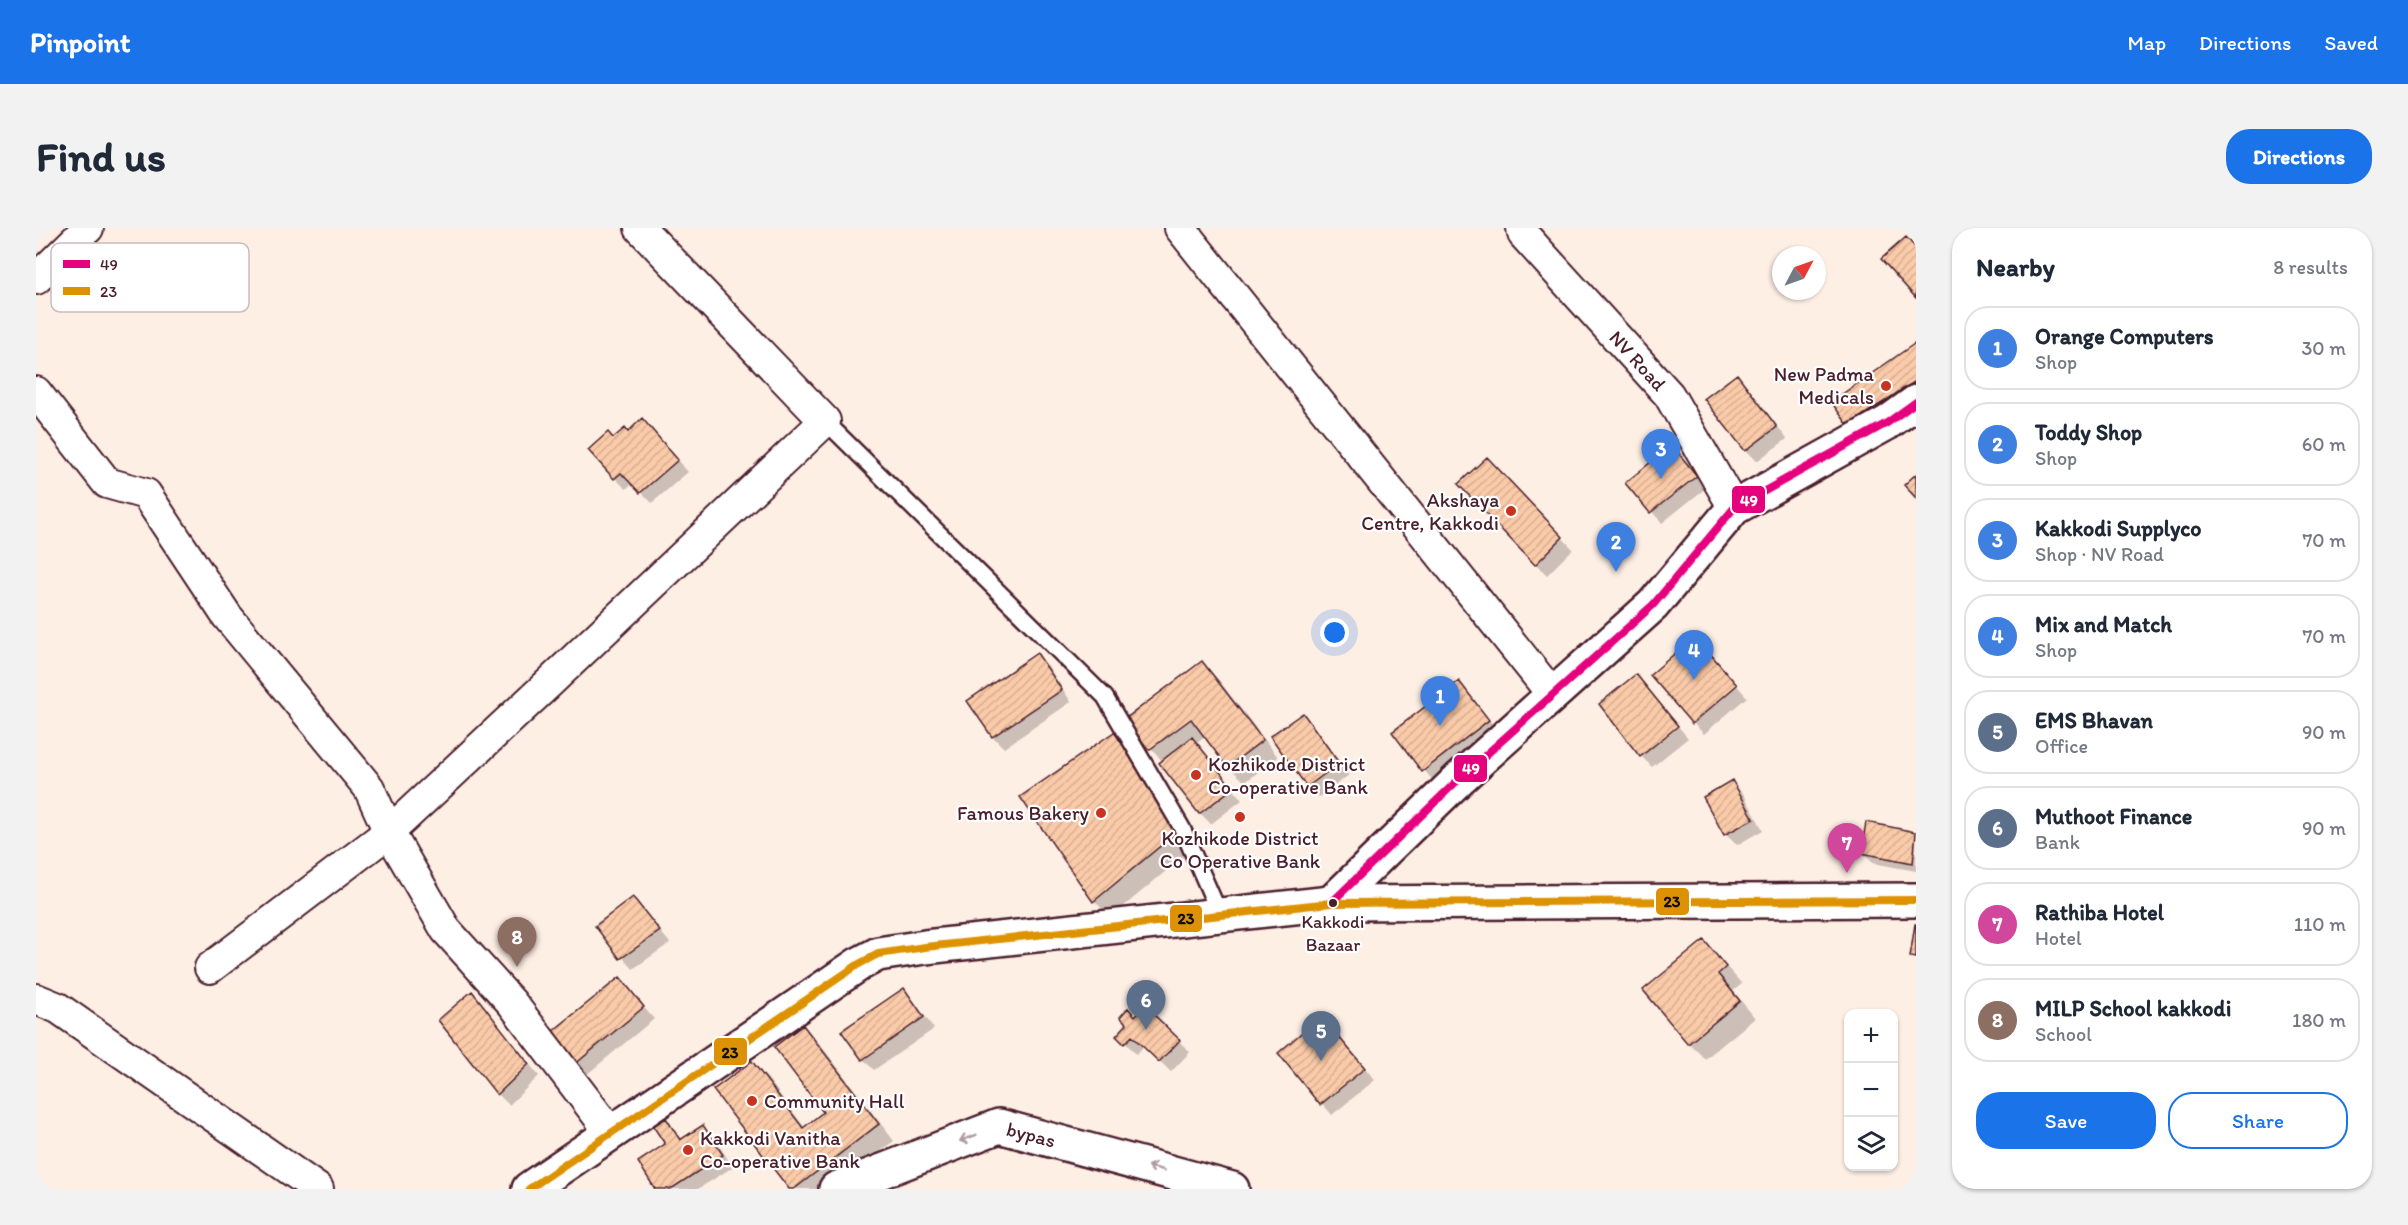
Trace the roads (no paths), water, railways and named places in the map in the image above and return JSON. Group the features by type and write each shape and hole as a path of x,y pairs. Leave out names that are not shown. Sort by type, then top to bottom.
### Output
{"main road":[{"path":"1331,903 1408,827 1552,694 1653,605 1734,508 1887,423 1916,402"},
{"path":"529,1189 859,964 878,954 1331,903 1916,900"},
{"name":"bypas","path":"836,1189 999,1126 1232,1189"}],"street":[{"path":"73,243 88,228"},
{"path":"210,968 389,832 825,421 640,228"},
{"path":"1180,228 1552,694"},
{"name":"NV Road","path":"1522,228 1523,234 1669,395 1734,508"},
{"path":"36,279 51,264"},
{"path":"36,392 107,483 146,494 227,616 369,788 389,832 446,930 512,1003 611,1133"},
{"path":"47,1003 318,1189"}],"lane":[{"path":"825,421 1106,698 1182,828 1220,915"}],"place":[{"name":"New Padma Medicals","path":"1886,386"},
{"name":"Kakkodi Supplyco","path":"1661,479"},
{"name":"Akshaya Centre, Kakkodi","path":"1511,511"},
{"name":"Toddy Shop","path":"1616,572"},
{"name":"Mix and Match","path":"1694,680"},
{"name":"Orange Computers","path":"1440,726"},
{"name":"Kozhikode District Co-operative Bank","path":"1196,775"},
{"name":"Famous Bakery","path":"1101,813"},
{"name":"Kozhikode District Co Operative Bank","path":"1240,817"},
{"name":"Rathiba Hotel","path":"1847,873"},
{"name":"Kakkodi Bazaar","path":"1333,903"},
{"name":"MILP School kakkodi","path":"517,967"},
{"name":"Muthoot Finance","path":"1146,1030"},
{"name":"EMS Bhavan","path":"1321,1061"},
{"name":"Community Hall","path":"752,1101"},
{"name":"Kakkodi Vanitha Co-operative Bank","path":"688,1150"}]}
